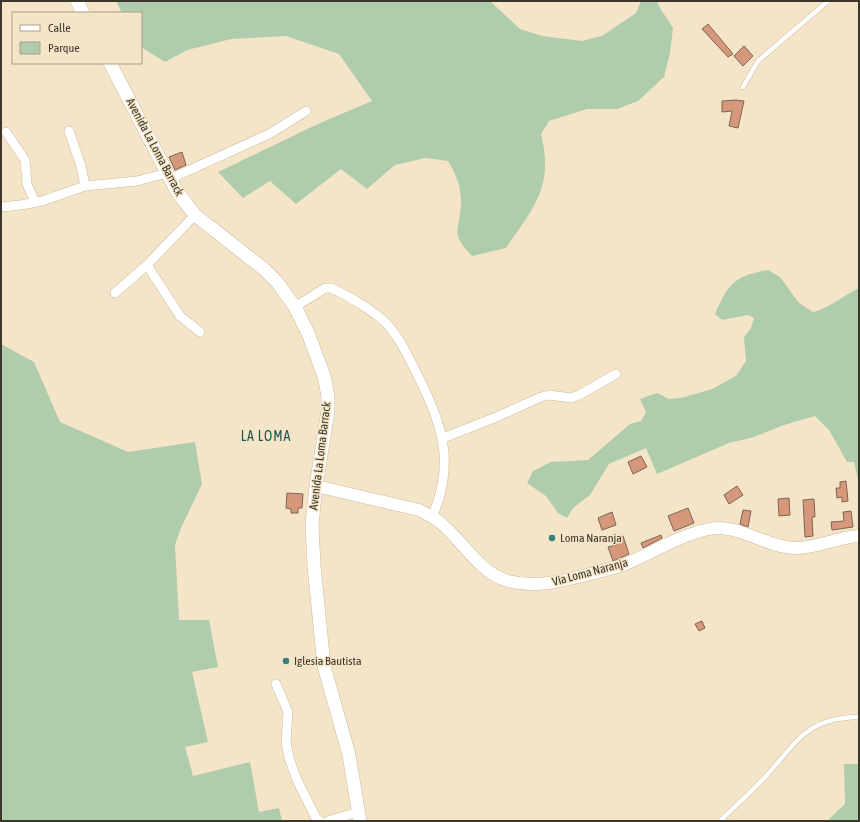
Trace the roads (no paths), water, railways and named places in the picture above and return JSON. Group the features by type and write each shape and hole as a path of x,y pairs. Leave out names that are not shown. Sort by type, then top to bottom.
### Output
{"main road":[{"path":"77,1 82,12"},
{"name":"Avenida La Loma Barrack","path":"111,64 185,204 195,215 277,282 295,307 317,355 324,376 328,396 328,411 316,486 312,524 312,541 324,666 346,741 359,817"}],"street":[{"path":"1,207 36,202 85,186 169,176 271,133 306,111"},
{"path":"69,131 81,166 85,186"},
{"path":"6,132 25,160 27,184 36,202"},
{"path":"115,293 147,265 195,215"},
{"path":"147,265 180,316 200,332"},
{"path":"295,307 324,288 330,288 384,321 404,349 434,410 443,438 444,473 440,494 432,517"},
{"path":"443,438 494,418 540,397 549,395 571,398 616,374"},
{"name":"Vía Loma Naranja","path":"316,486 408,507 432,517 443,525 492,573 508,581 536,584 557,582 617,567 683,538 711,529 737,531 793,548 803,548 848,536 859,536"},
{"path":"276,684 288,712 286,740 291,766 316,818 320,821"},
{"path":"328,821 359,817"}],"lane":[{"path":"743,87 758,61 828,1"},
{"path":"720,821 765,776 804,733 812,727 834,719 859,717"}],"place":[{"name":"Loma Naranja","path":"552,538"},
{"name":"Iglesia Bautista","path":"286,661"}],"district":[{"name":"LA LOMA","path":"266,436"}]}
